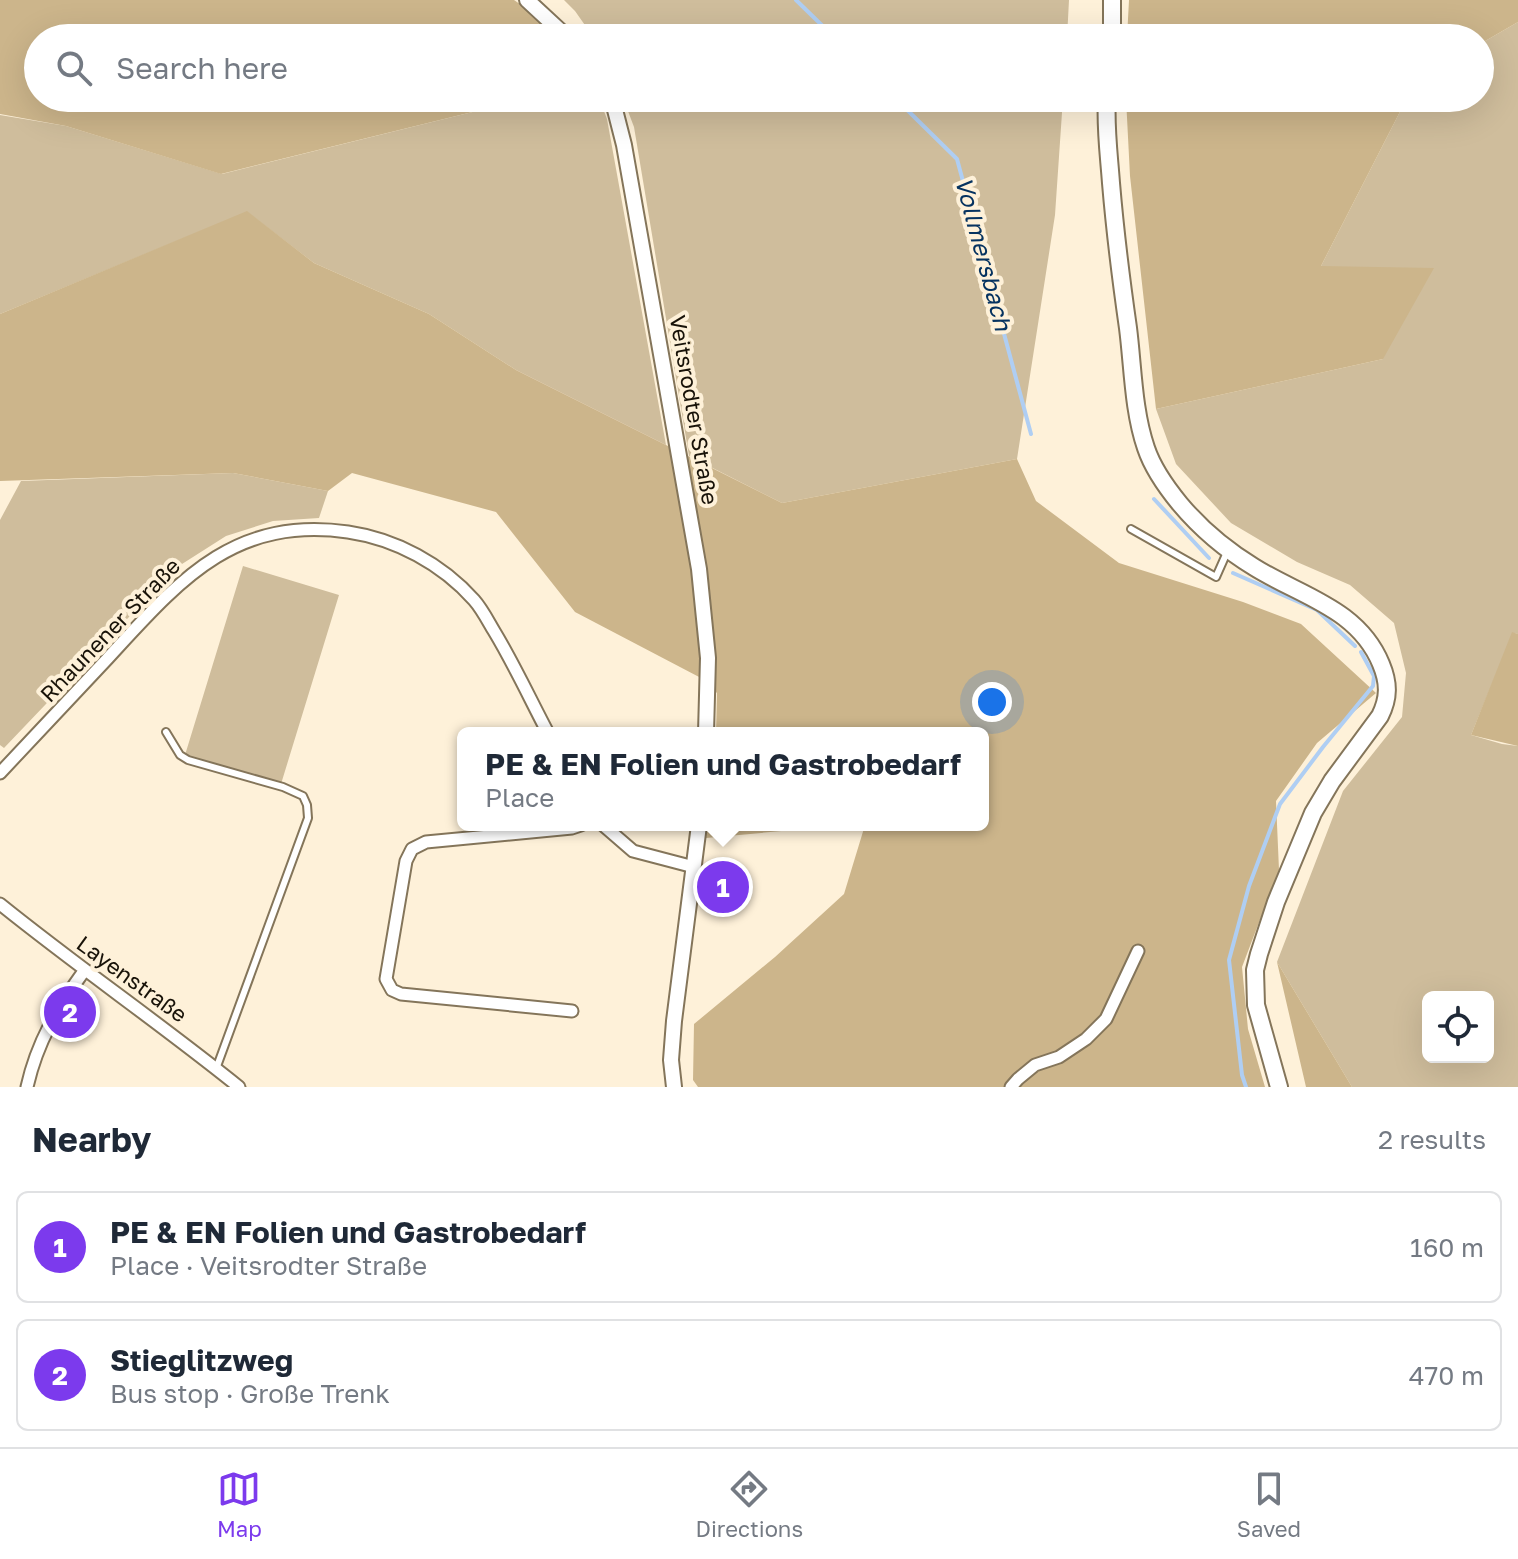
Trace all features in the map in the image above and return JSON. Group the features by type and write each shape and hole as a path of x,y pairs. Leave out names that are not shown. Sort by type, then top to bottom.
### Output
{"main road":[{"path":"1112,0 1112,24"},
{"path":"1107,112 1116,239 1138,414 1152,464 1164,484 1201,526 1228,550 1267,575 1332,607 1352,622 1380,660 1387,683 1385,704 1380,716 1332,781 1313,813 1276,902 1259,954 1255,970 1256,1005 1279,1087"}],"street":[{"path":"527,0 553,24"},
{"name":"Veitsrodter Straße","path":"616,112 699,569 708,658 706,727"},
{"name":"Rhaunener Straße","path":"0,773 164,597 203,564 244,542 281,532 325,529 369,535 411,551 445,573 476,602 545,727"},
{"path":"541,831 426,842 412,849 406,861 386,979 392,990 401,994 572,1011"},
{"path":"610,831 633,851 694,867"},
{"path":"674,1087 671,1060 674,1021 698,831"},
{"name":"Layenstraße","path":"0,904 239,1087"},
{"path":"1011,1087 1035,1065 1059,1057 1086,1039 1106,1019 1138,951"},
{"path":"27,1087 33,1061 59,1006 84,971"}],"lane":[{"path":"1131,529 1216,577 1228,550"},
{"path":"166,732 180,755 188,760 283,787 303,796 307,805 308,818 216,1069"}],"shaded area":[{"path":"0,0 514,0 544,24 24,24 24,112 472,112 221,174 66,126 0,114"},
{"path":"564,0 1069,0 1068,24 584,24"},
{"path":"1129,0 1518,0 1518,22 1494,36 1494,24 1128,24"},
{"path":"1518,22 1518,634 1513,633 1471,735 1518,746 1518,1087 1352,1087 1277,962 1343,791 1402,717 1406,673 1394,623 1350,585 1297,562 1231,523 1176,464 1156,409 1383,359 1321,266 1400,112 1494,112 1494,36"},
{"path":"472,112 604,112 666,445 516,370 429,314 314,263 247,212 0,314 0,115 66,126 222,174"},
{"path":"628,112 1062,112 1055,215 1017,459 782,503 689,456 634,127"},
{"path":"1127,112 1400,112 1321,266 1434,268 1383,359 1156,409 1130,176"},
{"path":"247,211 314,263 429,314 516,370 782,503 1017,459 1036,501 1119,563 1243,602 1301,624 1376,693 1317,743 1276,801 1279,870 1242,967 1248,1029 1265,1087 698,1087 693,1080 694,1024 775,957 844,894 863,831 989,831 989,727 716,727 717,693 701,678 575,612 496,512 352,473 328,491 233,473 0,481 0,314"},
{"path":"233,473 328,491 319,518 273,521 226,536 182,564 4,748 0,745 0,520 21,481"},
{"path":"243,566 339,595 281,784 185,755"},
{"path":"1512,632 1518,634 1518,746 1471,735"},
{"path":"707,831 782,831 706,838"},
{"path":"1277,962 1352,1087 1306,1087"}],"waterway":[{"name":"Vollmersbach","path":"796,0 821,24"},
{"name":"Vollmersbach","path":"909,112 957,159 1031,434"},
{"name":"Vollmersbach","path":"1154,499 1209,558"},
{"name":"Vollmersbach","path":"1233,573 1317,610 1355,646"},
{"name":"Vollmersbach","path":"1246,1087 1229,960 1249,886 1280,804 1373,686 1374,676 1361,652"}],"place":[{"name":"PE & EN Folien und Gastrobedarf","path":"723,887"},
{"name":"Stieglitzweg","path":"70,1012"}]}
